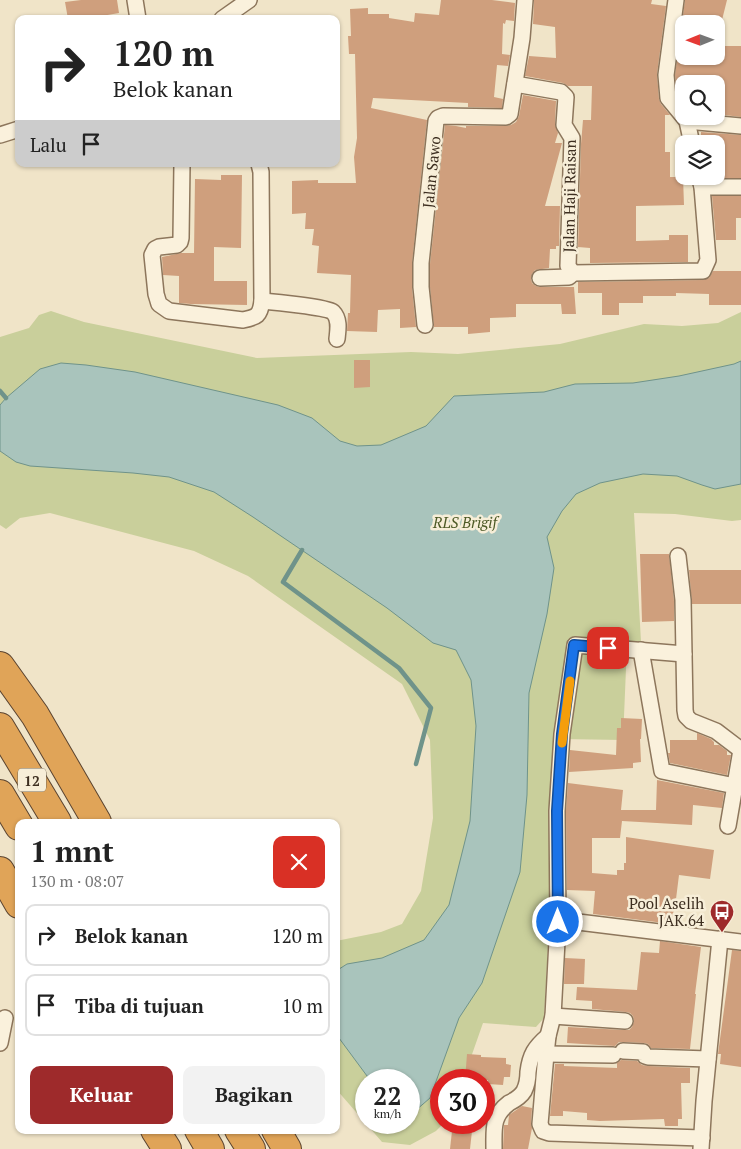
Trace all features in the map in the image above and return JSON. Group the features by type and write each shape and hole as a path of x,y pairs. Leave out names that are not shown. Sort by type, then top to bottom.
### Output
{"highway":[{"path":"0,666 35,715 95,819"},
{"name":"12","path":"3,732 55,819"},
{"name":"12","path":"0,794 15,819"},
{"path":"0,871 15,897"},
{"path":"158,1134 167,1149"},
{"path":"201,1134 210,1149"},
{"path":"242,1134 251,1149"},
{"path":"278,1134 287,1149"}],"street":[{"path":"135,0 137,15"},
{"path":"228,15 249,0"},
{"name":"Jalan Sawo","path":"425,325 421,298 421,270 436,121 442,116 506,117 510,111 515,84 522,38 525,0"},
{"path":"675,107 668,98 666,75 676,0"},
{"name":"Jalan Haji Raisan","path":"515,84 561,92 566,97 564,125 572,138 568,266 573,273 703,271 708,260 700,185"},
{"path":"725,125 741,126"},
{"path":"0,135 15,130"},
{"path":"182,167 180,242 159,246 152,255 156,294 159,304 169,311 243,320 252,318 261,311 260,167"},
{"path":"725,185 741,187"},
{"path":"540,278 569,276 573,273"},
{"path":"262,301 331,311 338,322 337,339"},
{"path":"678,556 683,600 686,716 691,721 716,731 741,750 728,826"},
{"path":"684,654 574,645 562,734 557,811 558,922 553,1016 548,1036 540,1124 543,1131 549,1133 702,1143 704,1101 720,939"},
{"path":"641,650 662,771 735,786"},
{"path":"558,922 570,921 741,942"},
{"path":"553,1016 625,1020"},
{"path":"0,1043 5,1018"},
{"path":"494,1148 494,1124 498,1114 525,1090 530,1062 534,1052 538,1045 548,1036"},
{"path":"546,1054 643,1052 648,1057 708,1059"}],"green space":[{"name":"RLS Brigif","path":"51,311 84,322 257,358 411,352 458,354 560,344 644,324 682,326 718,323 741,312 741,520 732,521 675,514 634,513 641,642 627,645 623,740 559,739 544,1018 536,1027 483,1023 467,1069 430,1069 430,1134 410,1145 382,1142 375,1134 420,1134 420,1069 355,1069 355,1111 340,1094 340,940 381,932 402,924 421,891 433,818 430,740 402,684 248,576 194,551 50,513 20,518 6,529 0,525 0,337 29,328 39,315"}],"water":[{"path":"741,361 741,484 715,489 677,476 643,474 600,483 576,494 562,511 547,537 554,568 547,614 529,693 527,795 520,872 482,983 459,1018 441,1069 430,1069 430,1098 420,1107 420,1069 362,1069 340,1039 340,968 347,964 382,958 424,940 449,905 470,821 476,726 471,680 456,650 433,643 387,608 214,492 169,477 30,466 16,462 0,451 0,405 40,369 61,363 86,365 135,372 278,405 312,418 340,441 357,446 381,445 426,426 454,396 544,392 575,384 633,383 679,376"}],"building":[{"path":"117,0 119,13 107,15 67,15 65,2"},
{"path":"441,0 492,0 515,3 514,21 506,20 505,24 503,23 502,54 510,55 508,66 497,65 494,97 503,99 502,108 468,107 468,103 373,98 371,108 427,120 412,263 412,288 416,327 400,328 400,309 378,310 377,332 347,331 348,313 350,313 351,275 317,273 319,246 312,245 314,229 305,229 306,213 292,214 292,181 318,180 318,183 356,183 354,157 357,138 355,54 349,54 348,36 351,36 350,9 368,8 368,14 389,14 389,18 414,22 415,13 439,15"},
{"path":"534,0 652,0 651,4 666,6 657,74 659,99 670,115 665,115 665,152 670,152 670,177 675,177 675,185 683,185 684,205 636,206 636,241 669,240 669,235 688,235 688,262 590,263 590,248 578,247 583,120 591,120 592,86 568,86 563,83 525,76 529,56 556,58 555,27 533,24"},
{"path":"685,0 727,0 723,15 683,15"},
{"path":"725,46 741,46 741,117 725,115 725,75 675,75 676,65 725,65"},
{"path":"523,95 556,101 555,124 558,133 555,143 562,143 545,206 560,206 559,246 556,246 556,249 550,249 549,268 535,270 531,279 532,283 540,287 574,287 576,314 562,314 561,304 516,304 516,317 490,318 490,332 468,334 468,327 434,327 430,264 445,125 466,128 466,126 511,125 516,122 519,116"},
{"path":"701,132 741,135 741,178 725,178 725,135 701,135"},
{"path":"221,175 242,175 241,248 214,247 214,281 247,281 247,305 179,303 179,276 163,275 162,257 181,253 194,253 195,179 221,180"},
{"path":"712,196 741,196 741,218 736,218 736,240 716,240"},
{"path":"713,271 741,271 741,305 709,305 709,294 676,293 676,296 643,296 643,303 619,303 619,315 602,315 602,293 578,293 578,282 703,280 709,278"},
{"path":"354,360 370,360 370,387 354,388"},
{"path":"640,554 669,554 674,621 642,622"},
{"path":"689,570 741,570 741,604 692,604"},
{"path":"621,718 642,719 640,739 641,762 633,763 633,768 569,772 570,750 616,755 617,728 621,728"},
{"path":"697,733 711,739 714,745 719,745 727,751 727,755 731,755 727,775 670,763 668,753 670,753 670,740 697,740"},
{"path":"657,780 724,793 722,808 693,805 692,825 622,821 620,838 592,838 592,873 617,875 617,870 624,870 624,863 626,863 626,837 714,850 710,879 679,875 672,924 593,914 595,891 567,890 566,811 568,783 623,790 621,810 656,810"},
{"path":"660,941 701,947 690,1049 651,1048 648,1044 644,1043 619,1042 615,1046 567,1043 568,1027 629,1030 632,1027 634,1021 630,1013 592,1009 592,1001 576,1000 577,987 637,990 641,952 659,953"},
{"path":"732,950 741,951 741,1067 720,1064 721,1054 718,1054"},
{"path":"565,958 585,959 584,984 564,984"},
{"path":"467,1054 481,1055 481,1057 506,1058 506,1064 511,1065 510,1077 504,1077 503,1085 495,1084 495,1069 466,1069"},
{"path":"621,1060 637,1061 642,1065 648,1066 690,1068 690,1083 681,1083 682,1119 678,1119 678,1126 665,1126 664,1119 587,1120 587,1113 563,1111 563,1116 550,1116 555,1064 617,1068 617,1063"},
{"path":"522,1106 532,1108 532,1128 528,1149 503,1149 504,1125 508,1125 509,1115"},
{"path":"452,1134 472,1134 470,1149 450,1149"}],"waterway":[{"path":"0,391 6,398"},
{"path":"302,550 283,582 399,668 431,708 416,764"}],"slow traffic":[{"path":"562,743 570,681"}],"place":[{"name":"Pool Aselih JAK.64","path":"722,933"}],"route":[{"path":"558,922 557,811 562,734 574,645 608,648"}]}
